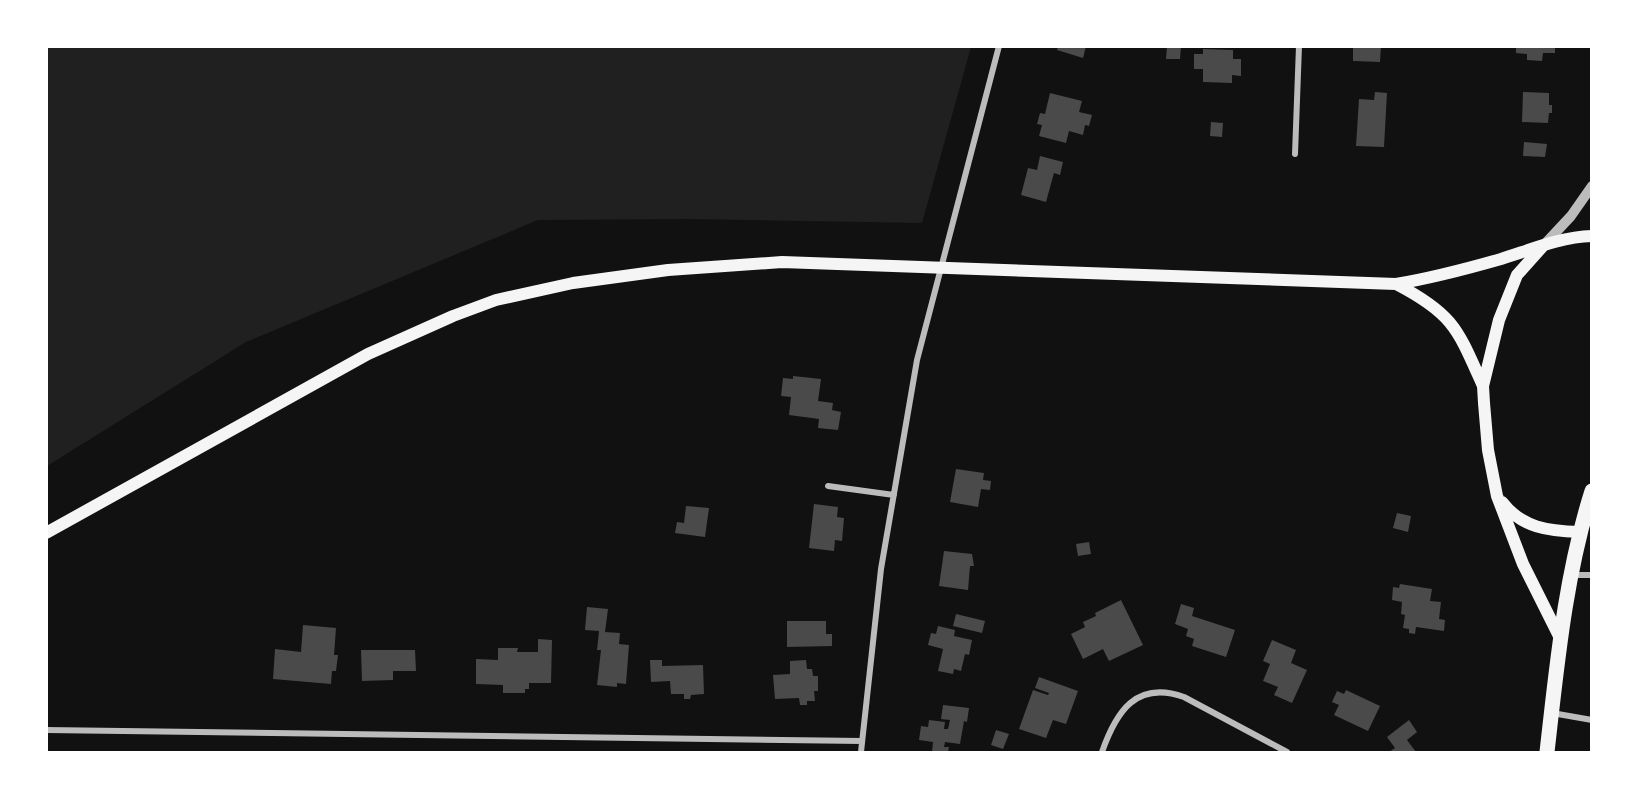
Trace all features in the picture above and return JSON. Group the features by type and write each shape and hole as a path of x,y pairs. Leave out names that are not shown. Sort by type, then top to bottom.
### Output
{"main road":[{"path":"46,532 368,354 453,316 496,300 534,290 602,278 691,268 782,262 1396,284 1465,270 1568,239 1592,236"},
{"path":"1543,246 1517,275 1499,320 1483,386 1488,450 1497,496 1523,564 1560,638"},
{"path":"1396,284 1425,300 1446,317 1463,341 1483,386"},
{"path":"1547,753 1560,638 1580,532 1592,491"},
{"path":"1497,496 1514,516 1531,526 1548,530 1580,532"}],"street":[{"path":"861,753 881,569 916,360 999,46"},
{"path":"1295,154 1299,46"},
{"path":"1543,246 1579,206 1592,186"},
{"path":"828,486 894,495"},
{"path":"1571,575 1592,575"},
{"path":"1102,753 1112,726 1122,710 1135,699 1156,692 1184,697 1287,753"},
{"path":"1552,713 1592,720"},
{"path":"46,730 862,741"}],"shaded area":[{"path":"47,46 971,47 922,223 688,219 538,220 246,342 47,466"}],"building":[{"path":"1058,46 1086,46 1083,58 1057,50"},
{"path":"1167,46 1181,46 1180,59 1166,59"},
{"path":"1353,46 1381,46 1380,62 1353,61"},
{"path":"1516,46 1555,46 1555,53 1543,53 1542,61 1527,60 1527,54 1516,53"},
{"path":"1203,49 1233,50 1233,59 1241,59 1241,76 1232,75 1232,83 1203,82 1203,69 1194,69 1194,54 1203,54"},
{"path":"1375,92 1387,93 1384,147 1356,146 1359,99 1374,100"},
{"path":"1523,92 1549,93 1552,113 1549,113 1548,123 1522,122"},
{"path":"1050,93 1082,101 1079,112 1092,115 1089,126 1085,125 1083,135 1069,131 1066,143 1039,136 1042,125 1037,124 1040,113 1045,114"},
{"path":"1211,122 1223,123 1222,137 1210,136"},
{"path":"1524,142 1547,144 1545,157 1523,156"},
{"path":"1040,156 1063,162 1060,175 1054,173 1046,202 1021,195 1028,168 1037,170"},
{"path":"793,376 821,379 818,401 833,403 832,410 841,412 838,430 818,428 819,419 789,415 791,397 781,396 783,378 793,379"},
{"path":"956,469 984,473 983,480 991,481 990,490 981,489 978,507 950,502"},
{"path":"814,504 838,507 837,517 844,518 842,541 835,540 834,551 809,548"},
{"path":"686,506 709,508 705,537 675,533 677,522 684,523"},
{"path":"1397,513 1411,516 1408,532 1393,528"},
{"path":"1089,542 1091,554 1078,556 1076,544"},
{"path":"944,551 972,554 974,566 970,566 968,590 939,586"},
{"path":"1400,584 1432,589 1430,601 1441,602 1439,619 1445,620 1444,631 1416,627 1415,634 1403,628 1405,615 1401,614 1402,602 1392,600 1393,587 1399,588"},
{"path":"1121,600 1143,645 1109,661 1103,649 1083,659 1071,634 1085,627 1083,622 1096,616 1095,613"},
{"path":"1181,604 1194,608 1192,616 1235,630 1226,657 1192,646 1194,639 1186,636 1188,629 1175,624"},
{"path":"587,607 608,609 605,632 620,633 619,644 629,645 626,684 617,683 617,687 597,685 601,650 597,650 599,631 585,630"},
{"path":"956,614 985,621 982,633 953,626"},
{"path":"787,621 826,621 826,634 832,634 832,646 787,647"},
{"path":"303,625 336,628 334,655 338,655 336,671 332,671 331,684 273,679 275,649 301,652"},
{"path":"938,626 955,630 954,636 972,640 969,655 965,654 961,671 954,669 953,674 938,671 943,649 928,645 931,633 936,634"},
{"path":"538,639 552,640 551,683 529,683 529,689 525,689 525,693 503,693 503,685 476,684 476,659 498,660 498,648 518,648 517,652 538,652"},
{"path":"1272,640 1296,650 1291,663 1307,670 1292,703 1274,695 1278,687 1263,681 1270,664 1263,661"},
{"path":"361,650 415,650 416,671 393,671 393,680 362,681"},
{"path":"650,660 662,660 662,666 703,665 704,694 691,695 690,699 684,699 684,694 671,694 670,681 651,682"},
{"path":"806,660 807,669 812,669 813,676 818,676 818,691 814,691 815,701 807,701 807,705 800,705 799,698 775,699 773,675 790,674 790,661"},
{"path":"1039,677 1078,691 1066,724 1053,720 1046,738 1019,729 1033,690 1048,695 1049,693 1035,688"},
{"path":"1346,690 1380,706 1368,731 1334,715 1339,705 1332,702 1337,691 1344,694"},
{"path":"943,705 969,708 967,722 964,721 960,744 945,742 944,747 949,747 948,752 932,752 933,742 919,740 921,726 928,727 929,720 945,722 944,729 948,729 950,720 941,719"},
{"path":"1409,720 1417,732 1407,740 1416,752 1389,752 1395,748 1387,737"},
{"path":"996,730 1009,734 1003,749 991,745"}]}
